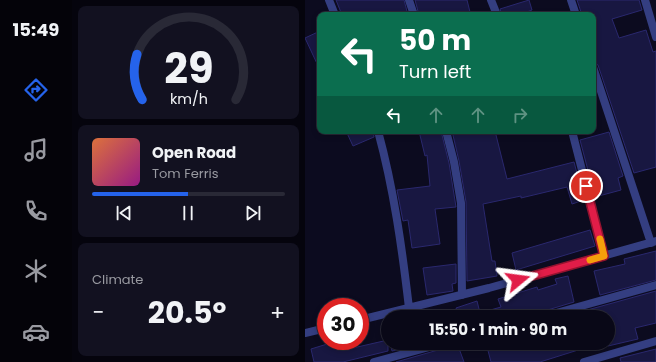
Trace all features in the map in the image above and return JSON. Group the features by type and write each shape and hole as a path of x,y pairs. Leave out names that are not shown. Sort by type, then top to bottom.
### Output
{"street":[{"path":"329,0 334,12"},
{"path":"409,0 413,12"},
{"path":"491,0 496,12"},
{"path":"571,0 575,12"},
{"path":"645,0 656,37"},
{"path":"369,318 461,295 653,242 596,76"},
{"path":"379,134 389,173 400,230 409,308"},
{"path":"447,134 454,162 461,203 461,295"},
{"path":"573,134 604,256"},
{"path":"567,310 656,285"},
{"path":"305,333 317,330"},
{"path":"584,362 656,341"},
{"path":"374,362 418,350"}],"building":[{"path":"336,0 404,0 407,12 341,12"},
{"path":"415,0 467,0 470,12 418,12"},
{"path":"529,0 532,10 527,12 501,12 500,9"},
{"path":"577,0 639,0 642,10 612,19 619,38 646,30 653,52 656,51 656,167 634,173 598,65 596,64 596,12 581,12"},
{"path":"317,32 317,64 305,38"},
{"path":"609,132 623,176 618,178 621,190 595,197 580,140"},
{"path":"347,134 374,134 374,137 353,146"},
{"path":"420,134 442,134 449,163 456,207 435,209 440,244 412,248 408,220 403,221 397,190 430,186 427,155 425,156"},
{"path":"453,134 496,134 507,179 574,162 584,200 572,204 567,187 521,198 521,196 483,204 492,261 495,261 497,276 467,281 466,202"},
{"path":"590,230 595,246 516,270 512,253"},
{"path":"656,251 656,280 600,295 594,271 625,264 624,259"},
{"path":"456,264 456,283 452,284 453,291 427,295 423,268"},
{"path":"568,276 574,302 548,310 490,310 501,307 498,299 537,287 538,290 557,284 555,279"},
{"path":"656,291 656,323 635,328 638,339 615,344 615,310 587,310"},
{"path":"477,301 479,310 457,310 456,308"},
{"path":"381,342 381,350 388,351 343,362 314,362 311,349 317,347 317,350 369,350 369,344"},
{"path":"656,349 656,362 621,362 620,358"},
{"path":"438,350 460,350 464,362 396,362"},
{"path":"488,350 578,350 540,362 491,362"}],"slow traffic":[{"path":"590,260 604,256 600,239"}],"route":[{"path":"518,280 604,256 586,186"}]}
